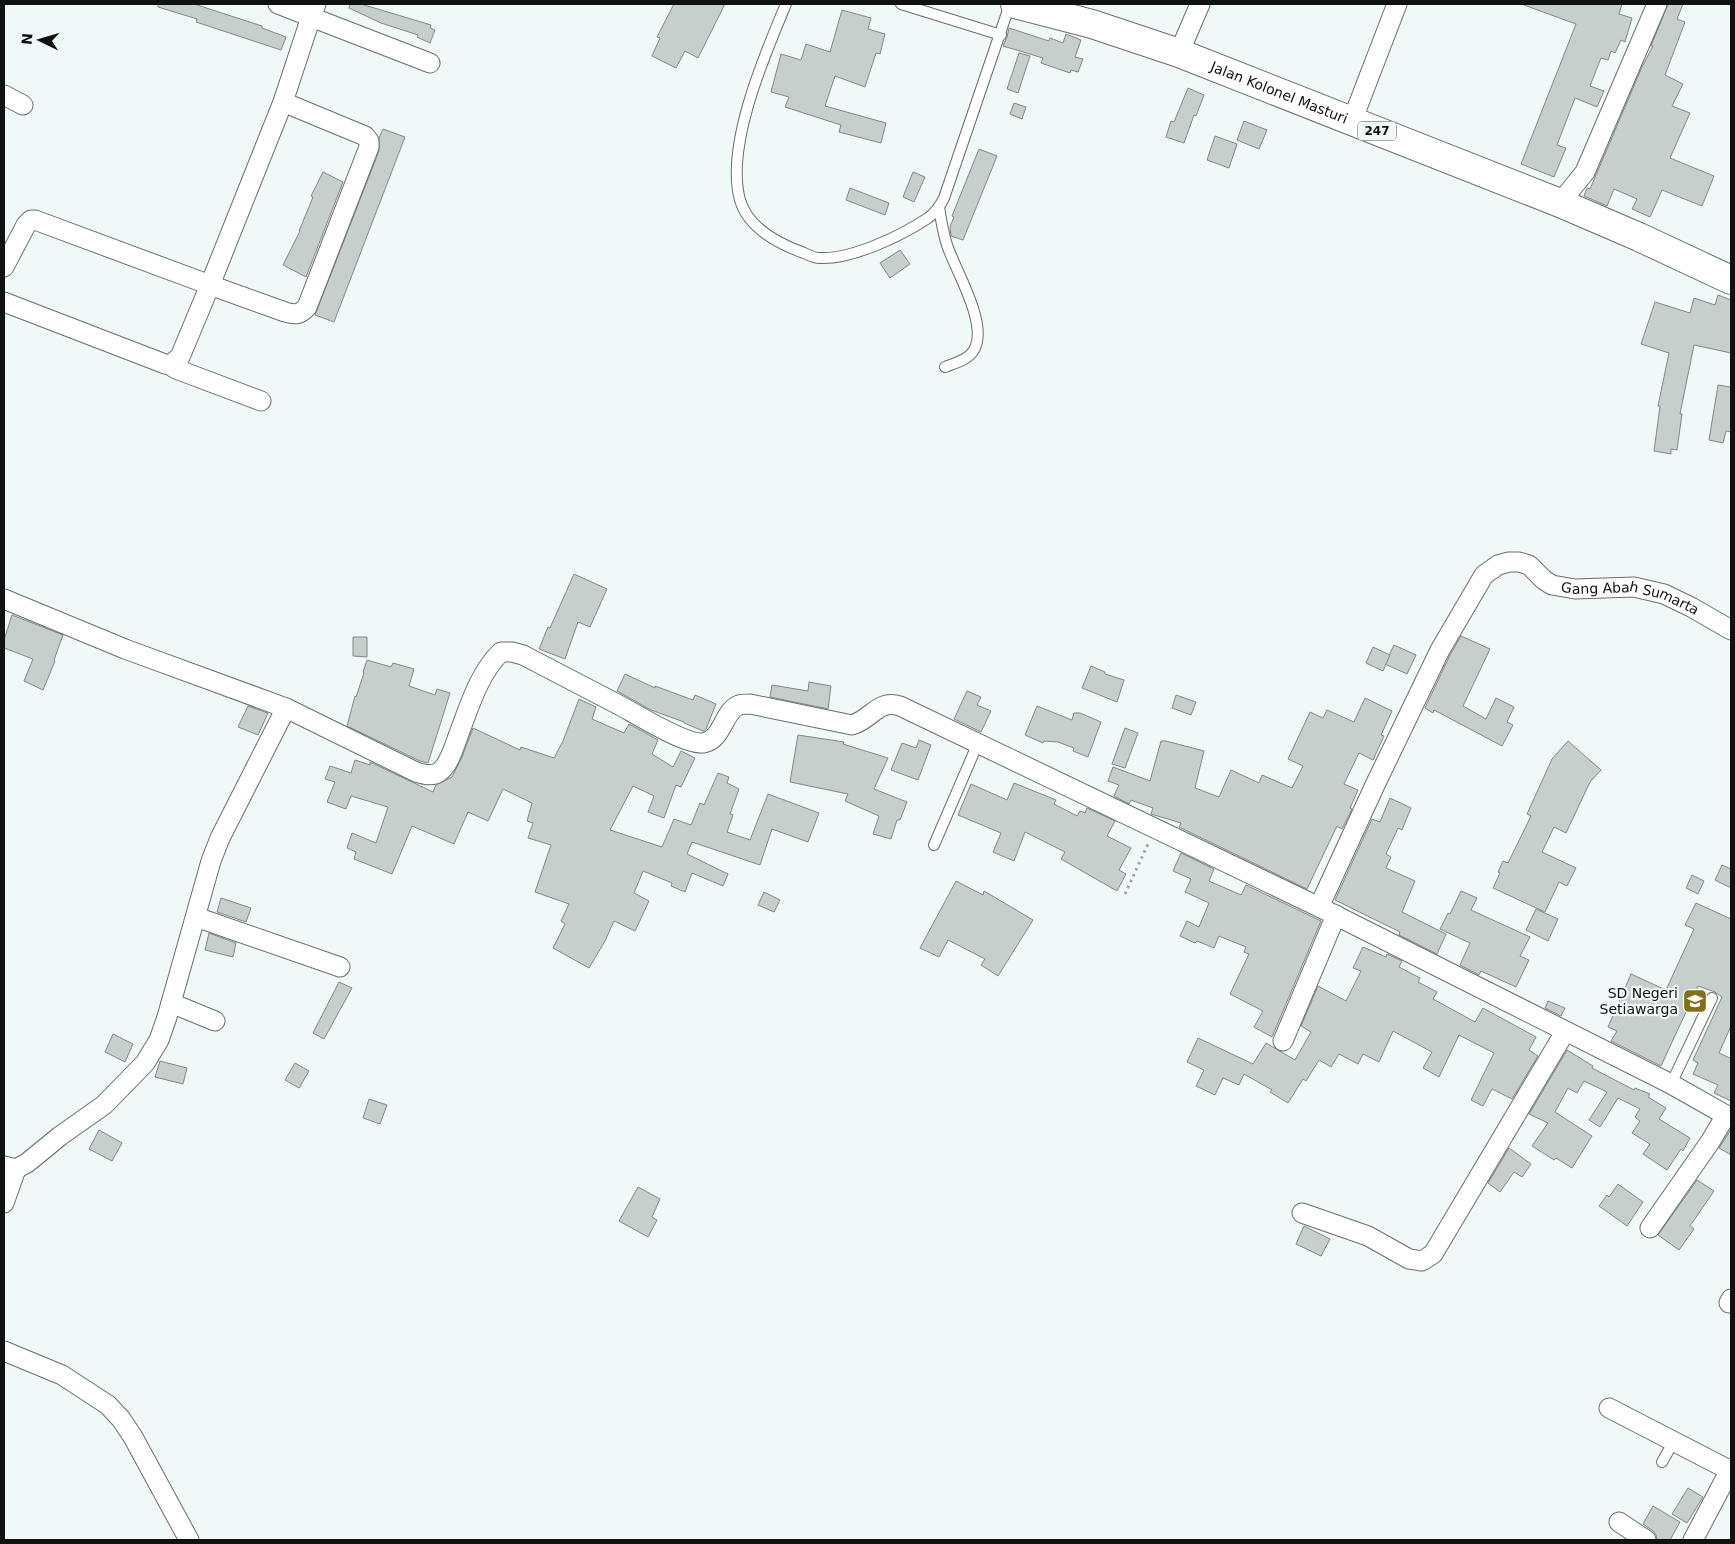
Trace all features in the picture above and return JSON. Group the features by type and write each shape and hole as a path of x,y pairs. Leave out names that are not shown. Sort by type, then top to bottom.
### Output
{"main road":[{"name":"Jalan Kolonel Masturi","path":"1015,4 1092,24 1179,54 1560,203 1731,280"}],"street":[{"path":"278,4 313,10 430,63"},
{"path":"1179,54 1200,4"},
{"path":"1352,121 1397,4"},
{"path":"1560,203 1584,172 1657,4"},
{"path":"170,365 180,357 210,285 282,102 313,10"},
{"path":"4,95 23,105"},
{"path":"4,267 25,228 31,220 35,220 285,312 295,315 302,312 307,307 369,147 369,140 365,136 282,102"},
{"path":"4,302 261,401"},
{"name":"Gang Abah Sumarta","path":"1283,1040 1328,911 1409,714 1440,650 1484,575 1503,563 1519,562 1530,565 1544,580 1552,585 1575,589 1634,587 1664,594 1690,606 1731,630"},
{"path":"4,598 125,649 286,708 423,774 440,772 451,756 472,700 493,660 501,652 524,655 665,729 700,743 708,742 716,736 733,708 740,704 750,704 852,725 882,705 891,703 924,716 1328,911 1671,1084 1729,1116 1650,1228"},
{"path":"4,1203 10,1167 26,1163 104,1105 145,1063 159,1040 211,861 220,838 286,708"},
{"path":"196,917 340,966"},
{"path":"171,1003 215,1021"},
{"path":"1302,1213 1368,1236 1409,1259 1422,1261 1433,1254 1565,1032"},
{"path":"4,1351 62,1375 108,1405 121,1419 133,1437 189,1540"},
{"path":"1610,1408 1730,1470 1693,1540"},
{"path":"1619,1522 1646,1540"}],"lane":[{"path":"786,4 766,50 740,133 736,180 740,202 752,222 771,238 789,248 817,258 838,257 864,250 928,218 939,207 944,198 1001,36 1010,4"},
{"path":"901,4 1001,36"},
{"path":"939,207 947,246 962,277 974,309 978,338 974,350 967,358 945,367"},
{"path":"934,845 978,743"},
{"path":"1671,1084 1712,998"},
{"path":"1662,1462 1674,1441"}],"path":[{"path":"1126,894 1156,827"}],"building":[{"path":"158,4 194,4 262,26 262,28 286,37 281,50 196,22 197,19 158,7"},
{"path":"350,4 361,4 431,25 430,28 435,30 430,43 417,37 418,35 381,23 349,8"},
{"path":"674,4 725,4 698,58 685,51 676,68 652,56 660,38 657,37"},
{"path":"1525,4 1622,4 1619,14 1632,18 1625,42 1621,40 1615,53 1611,51 1608,60 1601,58 1590,86 1604,91 1597,107 1575,98 1557,145 1566,148 1554,177 1521,164 1576,24"},
{"path":"1668,4 1683,4 1677,19 1685,22 1665,75 1683,84 1672,106 1690,113 1670,158 1714,176 1702,206 1662,190 1650,217 1632,209 1637,199 1614,189 1607,206 1584,196 1587,188 1590,189 1642,67 1653,46 1651,46"},
{"path":"842,10 871,18 868,29 885,34 880,54 876,53 865,87 835,76 825,106 886,123 881,143 839,132 841,125 785,107 789,97 771,92 781,54 801,60 806,44 830,52"},
{"path":"1009,28 1049,41 1050,38 1063,43 1066,34 1081,40 1075,57 1083,59 1078,72 1071,70 1070,73 1041,63 1043,58 1003,46"},
{"path":"1019,53 1030,56 1018,93 1007,89"},
{"path":"1188,88 1204,95 1196,116 1194,115 1184,143 1166,137 1171,121 1174,122"},
{"path":"1014,103 1026,107 1022,119 1010,114"},
{"path":"1244,121 1267,130 1259,149 1237,140"},
{"path":"383,129 405,137 334,322 315,315 379,151 379,138"},
{"path":"1215,136 1237,144 1229,168 1207,160"},
{"path":"979,149 997,156 963,240 951,236 950,227 954,217 952,216"},
{"path":"323,172 343,182 306,277 283,265 300,231 313,197 311,196"},
{"path":"913,172 925,177 914,202 903,197"},
{"path":"850,188 889,203 885,215 846,200"},
{"path":"900,250 910,264 890,278 880,263"},
{"path":"1718,295 1731,300 1731,353 1694,345 1680,414 1682,414 1677,450 1671,449 1671,454 1654,451 1660,406 1658,406 1669,353 1641,344 1655,302 1690,313 1694,298 1715,305"},
{"path":"1718,385 1731,387 1731,432 1726,431 1723,443 1709,440"},
{"path":"574,574 607,589 590,627 578,622 565,659 539,649"},
{"path":"12,615 63,635 43,690 24,681 33,659 4,648 4,640"},
{"path":"1461,636 1490,649 1463,706 1486,719 1496,698 1514,707 1507,722 1513,725 1502,746 1434,710 1433,713 1425,708"},
{"path":"353,637 367,637 367,657 353,656"},
{"path":"1394,645 1416,655 1407,674 1385,664"},
{"path":"1373,647 1390,655 1383,671 1366,663"},
{"path":"367,660 391,667 393,663 414,669 409,686 435,695 437,689 450,693 428,763 420,761 347,726"},
{"path":"1091,666 1105,672 1105,674 1124,680 1117,702 1082,688"},
{"path":"625,674 655,688 655,686 693,700 695,695 716,704 706,729 703,731 651,710 617,691"},
{"path":"809,682 831,686 828,709 770,697 772,685 808,691"},
{"path":"967,691 981,697 977,705 991,711 981,732 954,719"},
{"path":"1176,695 1196,702 1191,715 1172,708"},
{"path":"1365,698 1392,711 1381,735 1384,736 1373,760 1359,753 1344,784 1358,790 1350,808 1352,809 1342,829 1337,826 1307,889 1179,827 1181,823 1151,814 1153,808 1131,800 1129,804 1114,796 1119,785 1108,781 1113,767 1150,781 1161,741 1166,741 1204,751 1195,788 1219,797 1231,770 1259,783 1262,775 1292,788 1303,766 1288,759 1310,712 1323,718 1327,710 1354,722"},
{"path":"579,699 596,707 592,719 624,733 629,724 658,740 652,754 673,767 681,751 695,758 681,787 676,785 664,818 648,812 654,796 633,786 610,830 662,847 674,819 691,825 700,803 704,805 718,773 729,777 727,783 739,789 730,814 733,815 727,832 750,840 768,794 819,813 808,842 772,829 760,865 692,842 687,854 728,874 723,886 692,873 685,892 671,886 672,883 643,871 634,893 649,901 635,931 614,921 589,968 553,948 565,924 561,921 569,904 535,892 551,845 528,838 533,823 527,821 532,803 503,789 488,821 468,812 454,844 412,826 392,874 354,859 356,852 347,848 352,833 376,843 388,807 351,796 346,809 327,802 335,782 325,779 330,766 351,773 355,760 370,765 370,762 433,792 436,785 452,777 473,728 520,750 521,747 554,758 563,741"},
{"path":"248,706 268,713 258,735 238,727"},
{"path":"1037,706 1072,720 1074,713 1080,713 1101,722 1088,757 1073,751 1074,748 1058,742 1044,741 1043,743 1025,735"},
{"path":"1125,728 1138,733 1125,768 1112,764"},
{"path":"798,735 844,742 843,744 888,758 874,789 907,802 900,820 897,820 891,839 873,834 879,816 845,801 848,794 790,782"},
{"path":"919,740 931,745 918,780 891,770 902,743 916,748"},
{"path":"1568,741 1601,770 1590,782 1566,833 1554,827 1542,852 1576,868 1567,886 1559,882 1545,912 1493,888 1503,861 1508,863 1531,816 1527,814 1552,759"},
{"path":"1014,783 1056,800 1054,804 1077,816 1080,811 1085,813 1087,808 1115,821 1107,836 1131,848 1119,870 1126,874 1117,891 1061,859 1065,852 1025,832 1014,861 993,852 1001,833 958,815 971,784 1007,800"},
{"path":"1390,798 1411,808 1402,830 1398,828 1386,854 1391,857 1386,868 1415,881 1402,912 1446,934 1437,954 1399,935 1400,932 1335,900 1372,819 1380,822"},
{"path":"1181,853 1214,869 1209,881 1241,895 1246,885 1321,921 1272,1037 1254,1027 1263,1011 1230,994 1249,954 1244,952 1246,947 1219,936 1214,948 1197,941 1195,943 1180,936 1187,921 1199,927 1209,903 1185,892 1191,879 1173,871"},
{"path":"1722,865 1731,869 1731,888 1715,880"},
{"path":"1692,875 1704,881 1698,894 1686,888"},
{"path":"956,881 983,895 984,891 1033,920 998,976 981,965 985,959 948,940 939,957 920,948"},
{"path":"1461,891 1477,898 1471,910 1530,937 1520,956 1529,960 1516,987 1481,971 1479,975 1460,965 1470,943 1440,929"},
{"path":"764,892 780,900 774,912 758,905"},
{"path":"221,898 251,908 246,922 217,912"},
{"path":"1696,903 1731,919 1731,1026 1719,1053 1730,1058 1731,1056 1731,1101 1714,1093 1718,1085 1693,1074 1698,1063 1693,1060 1722,997 1715,992 1698,986 1661,1066 1611,1041 1617,1031 1608,1027 1631,974 1666,990 1694,929 1685,925"},
{"path":"1536,909 1558,919 1548,941 1526,930"},
{"path":"209,933 236,943 233,957 205,950"},
{"path":"1363,947 1386,957 1387,954 1402,961 1399,967 1420,978 1418,982 1437,992 1433,999 1475,1022 1483,1008 1536,1037 1529,1050 1538,1056 1512,1099 1492,1089 1483,1106 1471,1100 1494,1053 1459,1035 1439,1077 1423,1068 1432,1052 1393,1031 1379,1062 1363,1054 1358,1064 1339,1054 1331,1067 1319,1060 1306,1081 1303,1079 1288,1103 1270,1092 1272,1090 1244,1074 1239,1085 1223,1078 1215,1095 1196,1086 1204,1070 1187,1062 1198,1038 1253,1064 1266,1043 1295,1060 1311,1032 1301,1026 1318,986 1346,1001 1361,971 1353,968"},
{"path":"339,982 352,988 324,1039 313,1033"},
{"path":"1548,1001 1565,1008 1561,1016 1545,1008"},
{"path":"113,1034 133,1044 125,1062 105,1052"},
{"path":"1567,1050 1593,1066 1592,1068 1634,1090 1635,1088 1650,1094 1648,1097 1666,1108 1659,1119 1690,1138 1683,1151 1681,1149 1667,1170 1643,1154 1650,1144 1632,1133 1640,1121 1635,1117 1640,1109 1618,1098 1600,1127 1589,1120 1607,1092 1584,1081 1577,1093 1568,1088 1555,1112 1592,1136 1572,1168 1556,1158 1554,1160 1532,1146 1548,1123 1529,1114"},
{"path":"160,1061 187,1068 183,1084 155,1077"},
{"path":"295,1063 309,1071 299,1088 285,1080"},
{"path":"369,1099 387,1105 380,1124 363,1118"},
{"path":"1731,1129 1731,1155 1719,1148"},
{"path":"99,1130 122,1143 112,1161 89,1149"},
{"path":"1509,1148 1531,1164 1522,1177 1514,1172 1500,1192 1488,1183"},
{"path":"1697,1180 1714,1191 1690,1226 1694,1229 1679,1250 1658,1235"},
{"path":"1618,1184 1643,1202 1627,1226 1599,1206 1607,1195 1609,1197"},
{"path":"638,1187 660,1199 652,1217 657,1220 648,1237 619,1221"},
{"path":"1304,1226 1330,1239 1321,1256 1296,1244"},
{"path":"1688,1488 1703,1497 1687,1523 1672,1514"},
{"path":"1653,1506 1680,1522 1670,1540 1657,1540 1653,1531 1643,1524"}],"place":[{"name":"SD Negeri Setiawarga","path":"1695,1001"}]}
